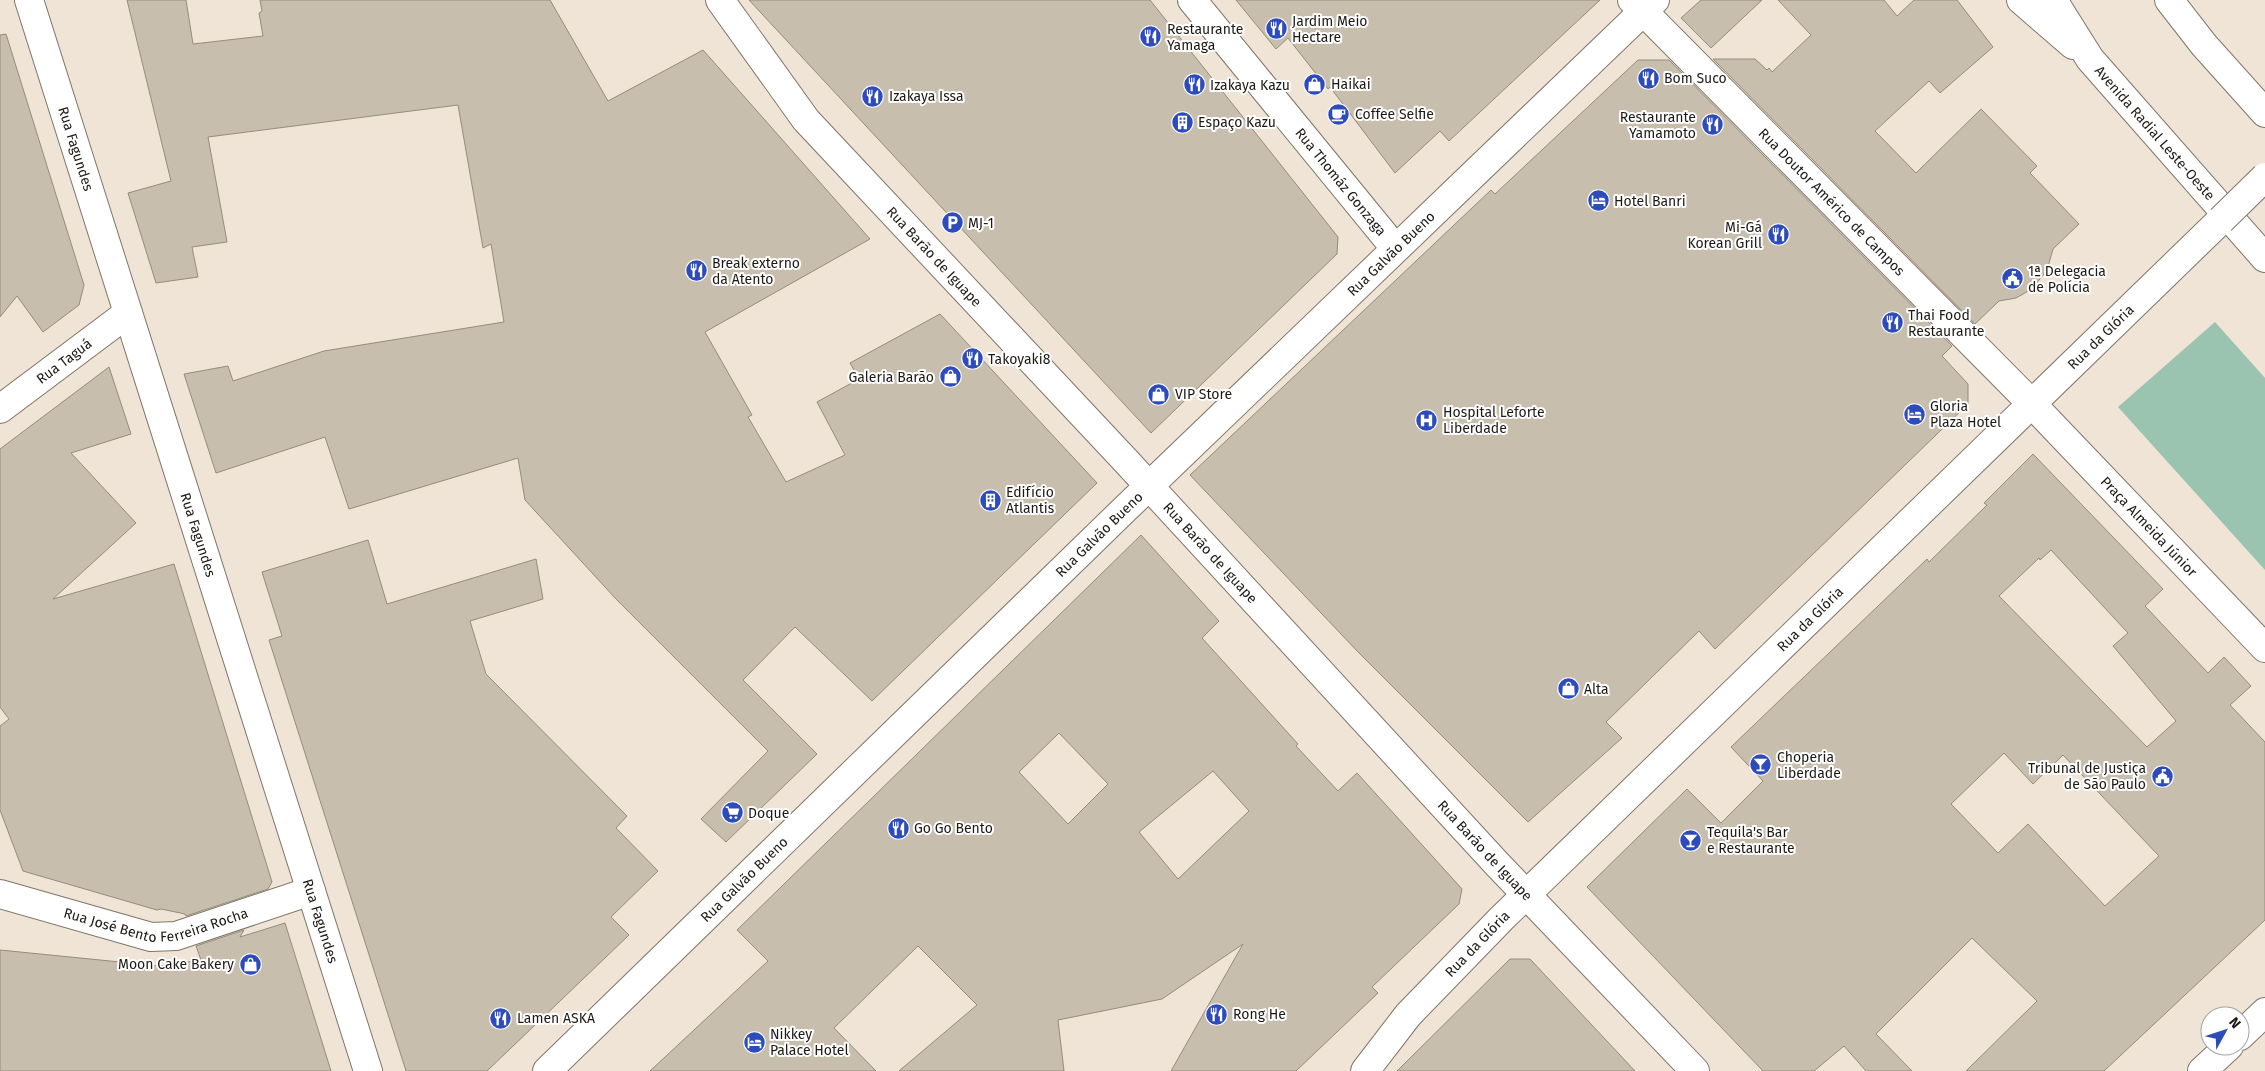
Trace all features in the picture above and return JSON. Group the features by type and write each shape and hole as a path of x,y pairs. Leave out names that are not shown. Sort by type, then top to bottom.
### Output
{"main road":[{"name":"Rua Fagundes","path":"29,0 368,1071"},
{"name":"Rua Barão de Iguape","path":"720,0 806,120 1149,486 1526,894 1695,1071"},
{"name":"Rua Thomáz Gonzaga","path":"1192,0 1395,248"},
{"path":"2020,0 2090,59"},
{"name":"Avenida Radial Leste-Oeste","path":"2053,0 2090,59 2265,258"},
{"path":"2169,0 2204,45 2265,113"},
{"name":"Rua Galvão Bueno","path":"547,1071 1395,248 1643,4"},
{"name":"Rua Doutor Américo de Campos","path":"1643,4 2032,404"},
{"name":"Rua da Glória","path":"1365,1071 1408,1015 1526,894 2265,177"},
{"name":"Rua Taguá","path":"0,409 128,313"},
{"name":"Praça Almeida Júnior","path":"2032,404 2265,648"},
{"name":"Rua José Bento Ferreira Rocha","path":"0,894 151,937 176,936 311,891"},
{"path":"2250,1026 2265,1012"},
{"path":"2202,1071 2218,1056"}],"green space":[{"path":"2215,322 2265,378 2265,570 2118,407"}],"building":[{"path":"127,0 186,0 193,44 263,36 259,13 262,11 260,0 550,0 608,101 703,50 870,239 705,332 752,415 748,417 786,482 845,455 817,402 859,379 850,363 940,314 1097,483 872,701 795,627 743,680 817,754 726,842 701,819 768,751 616,599 525,500 518,458 349,509 325,437 216,473 184,374 228,366 233,381 324,351 504,322 491,244 483,248 458,105 208,137 227,242 192,247 198,277 156,283 128,193 171,181"},
{"path":"749,0 1150,0 1338,237 1337,254 1151,433"},
{"path":"1236,0 1600,0 1449,141 1440,131 1395,173 1330,87 1328,89 1288,38 1276,49"},
{"path":"1701,0 1762,0 1711,48 1681,18"},
{"path":"1778,0 1884,0 1897,16 1914,0 1957,0 1993,47 1940,93 1929,81 1875,131 1916,173 1981,109 2037,166 2030,173 2079,224 2053,249 2047,270 2032,289 2016,298 1999,301 1975,324 1713,59 1755,59 1772,72 1811,35"},
{"path":"6,34 84,285 79,305 43,332 17,296 0,317 0,35"},
{"path":"1638,60 1669,60 1952,346 1942,356 1968,384 1968,404 1715,649 1699,631 1606,722 1622,738 1528,822 1359,653 1190,475 1491,190 1495,194"},
{"path":"109,367 131,434 71,453 136,523 53,599 174,564 272,882 268,889 186,916 185,914 161,909 157,910 23,871 0,810 0,726 9,719 0,707 0,449"},
{"path":"2033,454 2163,589 2145,606 2208,673 2224,657 2251,686 2230,705 2265,742 2265,920 2104,1071 1966,1071 2037,1001 1972,938 1876,1034 1912,1071 1866,1071 1844,1046 1814,1071 1763,1071 1587,887 1687,789 1721,823 1763,781 1731,747 1927,559 1929,562 1987,505 1984,503","holes":["2051,550 2128,633 2113,646 2176,721 2147,747 1999,596 2039,558 2040,560","2004,753 2033,784 2063,755 2159,856 2105,906 2028,824 1998,853 1951,804"]},
{"path":"1141,535 1219,621 1202,638 1298,744 1296,746 1338,791 1357,773 1462,889 1459,904 1372,987 1378,993 1296,1071 1171,1071 1243,944 1162,999 1058,1020 1064,1071 899,1071 977,1005 918,946 834,1028 876,1071 650,1071 768,961 737,930","holes":["1059,733 1108,784 1068,824 1019,772","1213,771 1249,811 1178,879 1139,832"]},
{"path":"368,540 387,604 536,559 543,599 470,621 486,674 627,816 616,828 658,871 611,917 629,935 487,1071 406,1071 269,640 282,636 262,572"},
{"path":"285,923 331,1071 0,1071 0,950 160,966 201,960 196,946 244,930 240,937"},
{"path":"1510,959 1530,959 1635,1071 1397,1071"}],"place":[{"name":"Jardim Meio Hectare","path":"1276,29"},
{"name":"Restaurante Yamaga","path":"1151,37"},
{"name":"Bom Suco","path":"1648,78"},
{"name":"Haikai","path":"1315,84"},
{"name":"Izakaya Kazu","path":"1194,85"},
{"name":"Izakaya Issa","path":"873,96"},
{"name":"Coffee Selfie","path":"1339,114"},
{"name":"Espaço Kazu","path":"1182,122"},
{"name":"Restaurante Yamamoto","path":"1712,125"},
{"name":"Hotel Banri","path":"1598,201"},
{"name":"MJ-1","path":"952,223"},
{"name":"Mi-Gá Korean Grill","path":"1778,235"},
{"name":"Break externo da Atento","path":"696,271"},
{"name":"1ª Delegacia de Polícia","path":"2012,279"},
{"name":"Thai Food Restaurante","path":"1892,323"},
{"name":"Takoyaki8","path":"972,359"},
{"name":"Galeria Barão","path":"950,377"},
{"name":"VIP Store","path":"1159,394"},
{"name":"Gloria Plaza Hotel","path":"1914,414"},
{"name":"Hospital Leforte Liberdade","path":"1427,420"},
{"name":"Edifício Atlantis","path":"990,500"},
{"name":"Alta","path":"1568,689"},
{"name":"Choperia Liberdade","path":"1761,765"},
{"name":"Tribunal de Justiça de São Paulo","path":"2162,776"},
{"name":"Doque","path":"732,813"},
{"name":"Go Go Bento","path":"898,828"},
{"name":"Tequila's Bar e Restaurante","path":"1691,840"},
{"name":"Moon Cake Bakery","path":"250,964"},
{"name":"Rong He","path":"1217,1014"},
{"name":"Lamen ASKA","path":"501,1018"},
{"name":"Nikkey Palace Hotel","path":"754,1042"}]}
